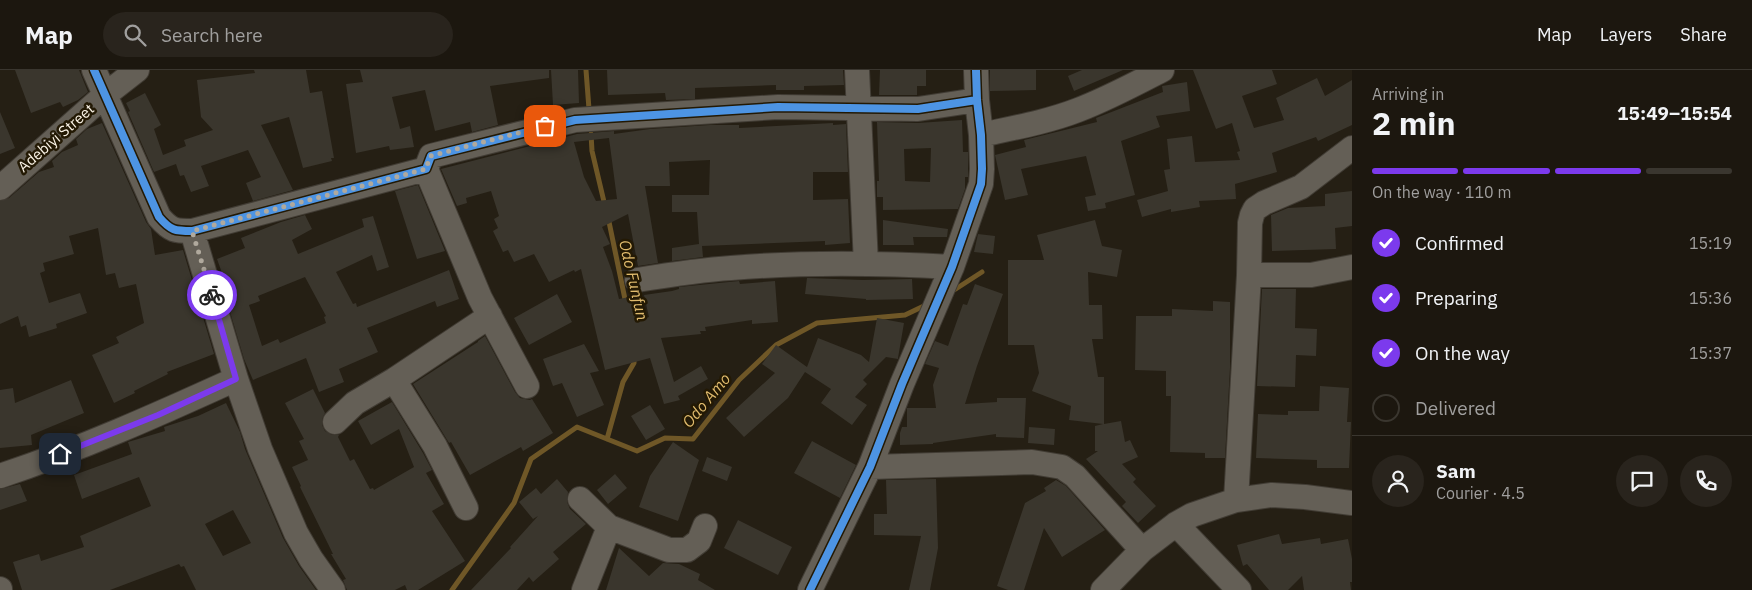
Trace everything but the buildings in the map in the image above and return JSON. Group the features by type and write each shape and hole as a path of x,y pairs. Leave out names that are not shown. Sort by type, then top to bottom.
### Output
{"street":[{"path":"94,70 159,218 168,228 178,231 192,231 426,169"},
{"name":"Adebiyi Street","path":"0,188 136,70"},
{"path":"857,70 866,264"},
{"path":"810,590 870,467 902,384 952,267 981,184 981,135 976,70"},
{"path":"981,135 1036,123 1078,110 1162,70"},
{"path":"527,386 480,298 426,169 430,156 575,120 778,107 918,108 977,100"},
{"path":"1236,500 1248,299 1250,223 1255,209 1264,203 1301,187 1352,148"},
{"path":"192,231 236,379 260,449 296,533 311,559 333,590"},
{"path":"637,280 730,268 771,265 866,264 952,267"},
{"path":"1249,275 1311,275 1352,267"},
{"path":"335,422 355,403 394,380 490,316"},
{"path":"0,476 44,461 158,415 236,379"},
{"path":"394,380 435,446 466,508"},
{"path":"870,467 1032,462 1062,467 1075,476 1142,550"},
{"path":"1103,590 1142,550 1176,524 1192,515 1236,500 1272,495 1352,503"},
{"path":"580,499 609,527 669,550 686,550 699,542 705,526"},
{"path":"1176,524 1239,590"},
{"path":"584,590 609,527"}],"waterway":[{"name":"Odo Funfun","path":"586,70 589,109"},
{"name":"Odo Funfun","path":"591,134 592,151 605,206"},
{"name":"Odo Funfun","path":"608,217 626,304"},
{"name":"Odo Amo","path":"951,292 982,272"},
{"name":"Odo Amo","path":"452,590 514,503 531,459 577,427 637,451 665,438 693,439 739,380 776,345 817,323 905,315 928,304"},
{"name":"Odo Funfun","path":"607,439 623,382 634,363 634,356"}],"cycle path":[{"path":"94,70 159,217 170,228 186,231 192,231 426,169 431,156 575,120 778,107 918,109 977,100"},
{"path":"810,590 870,467 902,384 952,267 981,184 981,135 976,70"}],"way so far":[{"path":"212,295 192,231 426,169 430,156 545,126"}],"route":[{"path":"60,454 158,415 236,379 212,295"}]}
